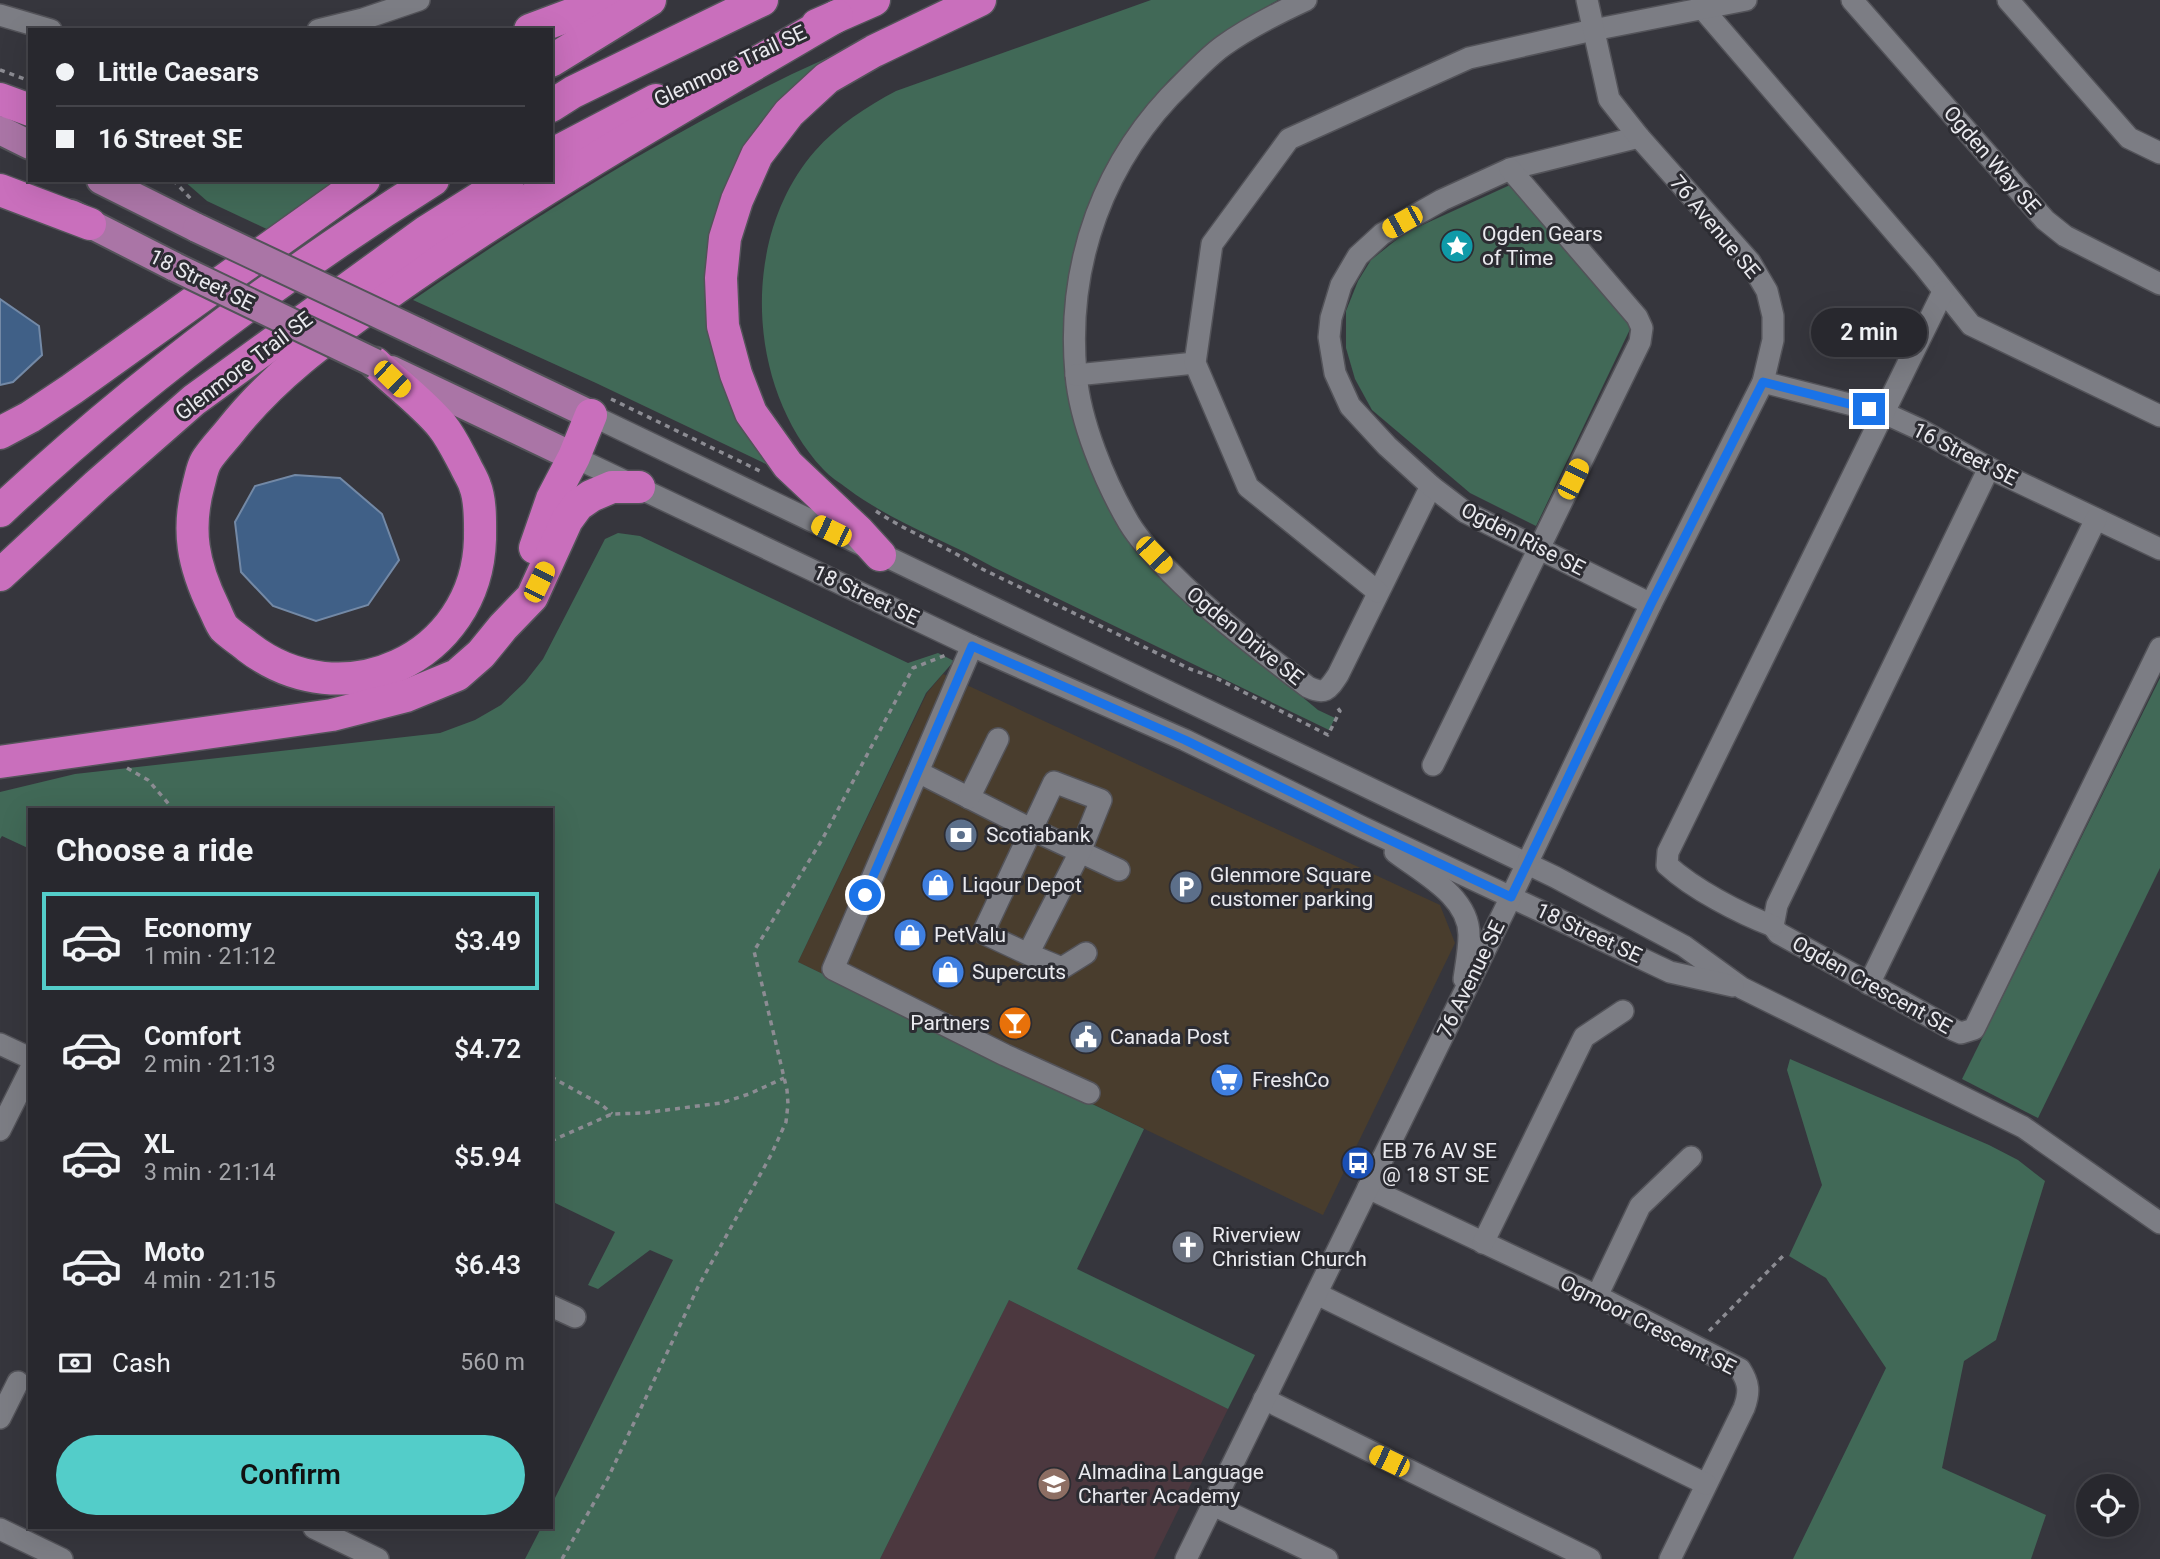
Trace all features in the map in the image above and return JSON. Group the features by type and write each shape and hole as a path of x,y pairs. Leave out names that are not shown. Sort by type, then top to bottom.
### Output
{"highway":[{"path":"535,28 610,0"},
{"path":"553,60 650,0"},
{"name":"Glenmore Trail SE","path":"553,105 573,92 762,0"},
{"name":"Glenmore Trail SE","path":"553,154 630,112 874,0"},
{"path":"880,555 788,466 751,413 736,374 723,326 721,278 725,237 737,200 757,155 789,113 827,78 874,51 980,0"},
{"path":"375,363 442,426 476,487 480,549 474,582 459,614 442,636 425,650 401,665 379,674 320,679 265,660 223,627 201,582 191,538 193,506 204,463 238,420 278,378 320,342 530,198 837,16"},
{"path":"0,99 28,109"},
{"path":"0,433 30,417 72,388 362,182"},
{"name":"Glenmore Trail SE","path":"0,511 60,455 194,345 388,208 430,182"},
{"name":"Glenmore Trail SE","path":"0,575 194,400 427,231 505,182"},
{"path":"0,190 90,224"},
{"path":"503,627 531,561 552,499 574,457 591,415"},
{"path":"0,762 332,715 406,696 457,675 481,654 532,597 567,520 578,505 612,487 639,487"}],"main road":[{"path":"0,130 28,144"},
{"name":"18 Street SE","path":"0,177 175,267 574,457"},
{"name":"18 Street SE","path":"105,182 591,415"}],"street":[{"path":"326,28 419,0"},
{"name":"Ogden Drive SE","path":"1306,0 1222,46 1160,105 1123,156 1106,189 1091,227 1076,307 1076,375 1093,450 1130,524 1154,555 1227,625 1317,691 1330,687 1338,675 1431,486"},
{"name":"76 Avenue SE","path":"1186,1559 1511,897 1651,604 1763,382 1773,340 1773,316 1767,291 1750,262 1639,137 1609,99 1587,0"},
{"path":"1378,592 1248,487 1195,363 1212,244 1289,139 1469,58 1746,0"},
{"name":"Ogden Way SE","path":"1852,0 2045,220 2065,236 2160,284"},
{"path":"2008,0 2129,138 2160,153"},
{"path":"1702,8 1924,266 1971,326 2160,416"},
{"path":"0,15 44,28"},
{"name":"Ogden Rise SE","path":"1639,137 1510,169 1442,200 1382,234 1358,256 1340,285 1330,327 1331,355 1341,390 1350,406 1387,446 1431,486 1465,512 1651,604"},
{"path":"1433,765 1640,342 1642,328 1637,317 1510,169"},
{"path":"1773,926 1748,916 1678,875 1667,865 1668,852 1943,292"},
{"path":"1076,375 1195,363"},
{"name":"16 Street SE","path":"1763,382 1884,413 1989,468 2160,550"},
{"name":"18 Street SE","path":"591,415 1527,864 1684,946 1742,988 2023,1127 2160,1223"},
{"name":"18 Street SE","path":"574,457 972,646 1185,740 1362,827 1670,972 1742,988"},
{"name":"Ogden Crescent SE","path":"1989,468 1777,905 1773,926 1778,933 1954,1030 1961,1033 1974,1029 2160,648"},
{"path":"1869,984 2096,519"},
{"path":"972,646 833,969 1005,1055 1089,1093"},
{"path":"969,798 998,739"},
{"path":"918,772 1031,830 1119,870"},
{"path":"1028,954 1080,852 1101,800 1054,782 983,933 1028,954 1062,968 1086,953"},
{"path":"1362,827 1440,886 1454,898 1464,912 1469,933 1463,995"},
{"path":"1483,1243 1584,1037 1623,1011"},
{"path":"0,1044 28,1057"},
{"path":"0,1130 28,1074"},
{"path":"1597,1296 1640,1206 1691,1157"},
{"name":"Ogmoor Crescent SE","path":"1368,1188 1597,1296 1740,1369 1747,1381 1749,1394 1670,1559"},
{"path":"1317,1294 1706,1485"},
{"path":"553,1307 575,1317"},
{"path":"0,1418 16,1381"},
{"path":"1264,1399 1590,1559"},
{"path":"1213,1505 1327,1559"},
{"path":"0,1529 62,1559"},
{"path":"322,1530 378,1559"}],"path":[{"path":"0,70 28,80"},
{"path":"872,509 978,567 1190,669 1217,679 1328,735 1340,711 1324,691"},
{"path":"562,1559 608,1478 698,1287 771,1155 786,1122 788,1104 784,1079 754,951 823,838 913,668 946,655"},
{"path":"125,766 148,780 172,808"},
{"path":"553,1078 602,1105 612,1114"},
{"path":"553,1140 612,1114 721,1103 784,1079"},
{"path":"1698,1347 1705,1335 1786,1254"}],"shaded area":[{"path":"943,674 1440,905 1455,943 1323,1215 798,962 927,693"},
{"name":"Almadina Language Charter Academy","path":"1009,1300 1228,1409 1154,1559 880,1559"}],"green space":[{"path":"1151,0 1278,0 1238,23 1170,79 1138,116 1111,158 1087,209 1075,254 1067,364 1129,541 1163,582 1318,710 1335,718 1329,730 993,567 865,501 826,472 797,435 779,396 767,355 762,311 764,268 774,225 791,186 815,151 833,133 863,110 896,91"},
{"path":"864,41 792,97 709,275 772,462 768,465 413,300 499,242 631,160 768,86"},
{"path":"185,182 344,182 273,232 207,201"},
{"path":"1510,185 1632,325 1536,526 1470,493 1372,410 1355,379 1346,348 1346,311 1358,281 1371,260 1405,233"},
{"path":"618,533 640,536 908,663 938,653 954,661 926,693 798,962 1144,1129 1077,1269 1255,1355 1228,1409 1009,1300 880,1559 525,1559 540,1529 553,1529 553,1502 673,1260 650,1250 598,1289 588,1285 615,1232 553,1202 553,808 28,808 28,848 2,836 0,839 0,792 75,774 440,733 475,720 501,705 525,682 543,659 605,539"},
{"path":"2160,678 2160,868 2038,1118 1962,1079"},
{"path":"1790,1059 1989,1145 2018,1160 2045,1181 1996,1340 1964,1361 1942,1468 2046,1515 2031,1559 1793,1559 1886,1368 1826,1278 1789,1256 1822,1185 1787,1070"}],"water":[{"path":"0,299 39,326 42,355 13,382 0,385"},
{"path":"295,475 340,478 382,514 399,560 368,605 316,621 273,606 241,572 235,522 255,486"}],"place":[{"name":"Ogden Gears of Time","path":"1457,246"},
{"name":"Scotiabank","path":"961,835"},
{"name":"Liqour Depot","path":"938,885"},
{"name":"Glenmore Square customer parking","path":"1186,887"},
{"name":"PetValu","path":"910,935"},
{"name":"Supercuts","path":"948,972"},
{"name":"Partners","path":"1015,1023"},
{"name":"Canada Post","path":"1086,1037"},
{"name":"FreshCo","path":"1227,1080"},
{"name":"EB 76 AV SE @ 18 ST SE","path":"1358,1163"},
{"name":"Riverview Christian Church","path":"1188,1247"},
{"name":"Almadina Language Charter Academy","path":"1054,1484"}],"route":[{"path":"865,895 972,646 1158,727 1511,897 1651,604 1763,382 1869,409"}]}
